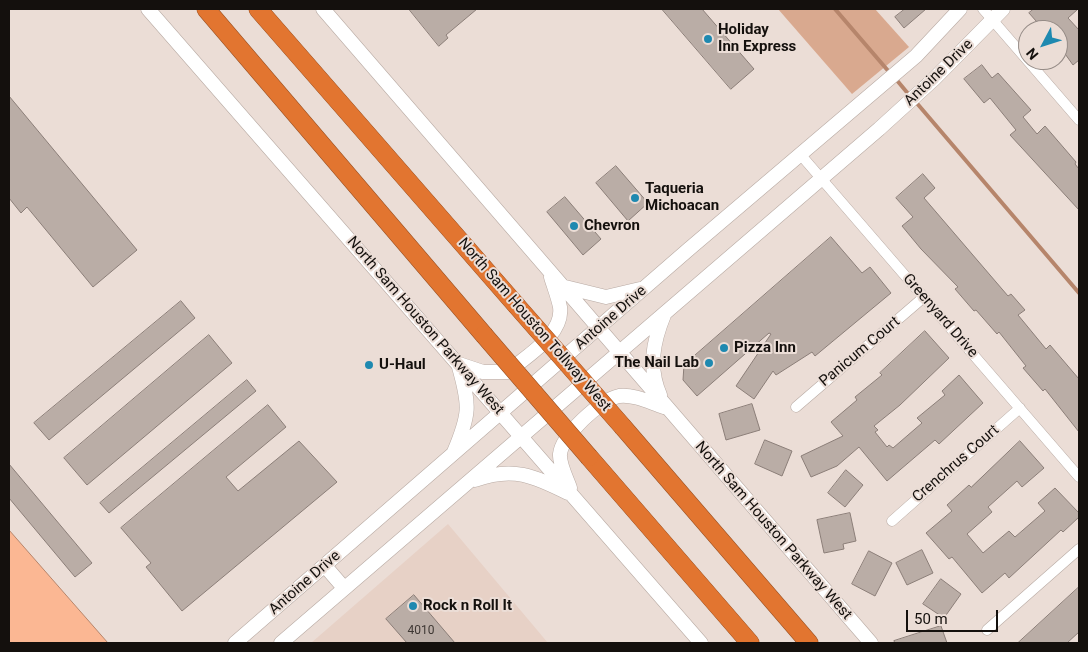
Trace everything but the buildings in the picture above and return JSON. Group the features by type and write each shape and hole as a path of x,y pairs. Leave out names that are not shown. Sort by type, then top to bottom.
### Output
{"highway":[{"path":"206,9 750,643"},
{"name":"North Sam Houston Tollway West","path":"258,9 809,643"}],"main road":[{"name":"North Sam Houston Parkway West","path":"148,9 701,643"},
{"name":"North Sam Houston Parkway West","path":"323,9 870,643"},
{"name":"Antoine Drive","path":"235,643 859,103 916,56 960,9"},
{"name":"Antoine Drive","path":"281,643 879,129 934,79 1003,9"},
{"path":"458,364 483,372 508,372 552,333 560,318 560,308 550,273"},
{"path":"561,286 606,297 625,294 647,286"},
{"path":"664,313 652,362 653,379 665,407"},
{"path":"453,454 467,419 468,399 458,364"},
{"path":"574,496 559,456 562,446 573,428 610,400 620,396 632,397 665,407"},
{"path":"466,484 500,472 517,473 537,478 574,496"},
{"path":"325,566 344,588"}],"street":[{"path":"983,9 1079,120"},
{"name":"Greenyard Drive","path":"800,154 1079,477"},
{"name":"Panicum Court","path":"796,407 924,298"},
{"name":"Crenchrus Court","path":"892,521 1020,408"},
{"path":"987,630 1079,549"}],"shaded area":[{"path":"778,9 875,9 909,47 852,94"},
{"path":"448,524 548,643 311,643"},
{"path":"9,530 108,643 9,643"}],"waterway":[{"path":"835,9 890,73"},
{"path":"895,78 910,96"},
{"path":"915,101 1079,293"}],"place":[{"name":"Holiday Inn Express","path":"708,39"},
{"name":"Taqueria Michoacan","path":"635,198"},
{"name":"Chevron","path":"574,226"},
{"name":"Pizza Inn","path":"724,348"},
{"name":"The Nail Lab","path":"709,363"},
{"name":"U-Haul","path":"369,365"},
{"name":"Rock n Roll It","path":"413,606"}]}
